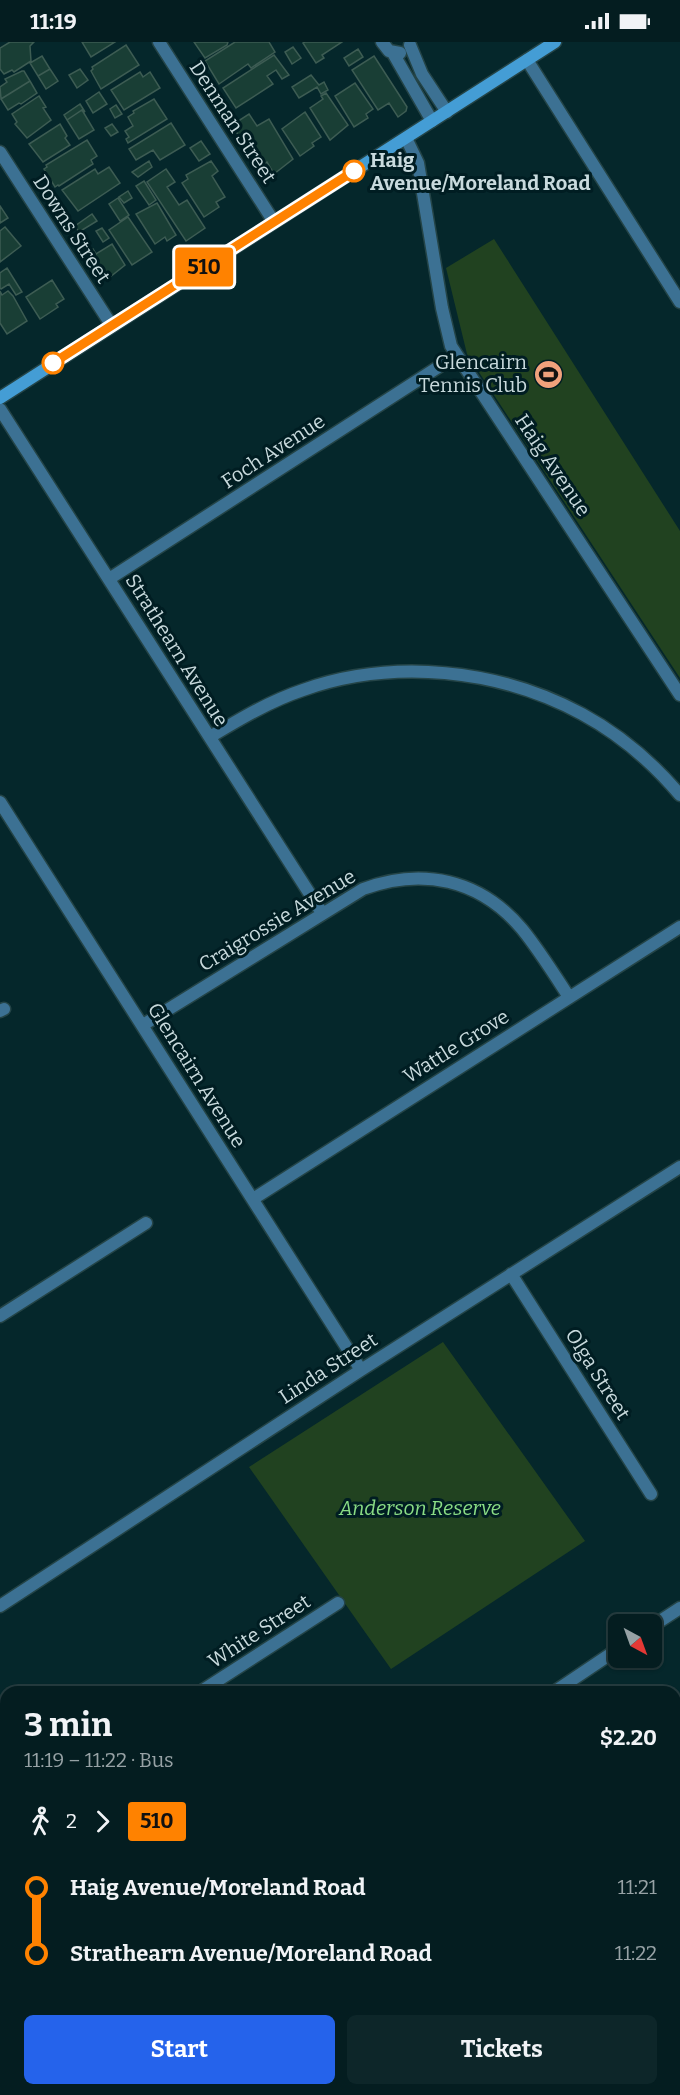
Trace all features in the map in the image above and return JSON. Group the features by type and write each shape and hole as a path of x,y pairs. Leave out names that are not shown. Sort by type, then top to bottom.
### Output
{"main road":[{"path":"0,398 555,42"}],"street":[{"name":"Denman Street","path":"159,42 274,222"},
{"path":"382,42 385,48 393,53 432,121"},
{"path":"393,53 403,52 411,43 423,75 447,112"},
{"path":"527,60 680,302"},
{"path":"410,82 423,75"},
{"name":"Haig Avenue","path":"406,138 418,163 448,337 457,355 680,695"},
{"name":"Downs Street","path":"0,152 112,326"},
{"name":"Foch Avenue","path":"109,579 457,355"},
{"name":"Strathearn Avenue","path":"0,409 322,913"},
{"path":"210,737 259,708 304,689 348,678 392,672 436,672 473,676 517,687 554,700 583,714 617,736 680,793"},
{"name":"Glencairn Avenue","path":"0,802 361,1370"},
{"name":"Craigrossie Avenue","path":"143,1025 363,889 383,881 406,877 428,877 448,881 492,902 510,916 522,930 569,997"},
{"name":"Wattle Grove","path":"253,1199 680,927"},
{"name":"Linda Street","path":"0,1606 361,1370 680,1167"},
{"path":"0,1316 146,1223"},
{"name":"Olga Street","path":"511,1274 651,1494"},
{"name":"White Street","path":"209,1686 339,1603"},
{"path":"662,1620 680,1608"},
{"path":"563,1686 608,1656"}],"green space":[{"path":"494,239 680,531 680,678 467,354 446,268"},
{"name":"Anderson Reserve","path":"443,1342 585,1541 391,1669 249,1467"}],"building":[{"path":"10,42 34,42 30,46 31,61 14,72 12,70 4,74 0,69 0,48"},
{"path":"82,42 115,42 91,57"},
{"path":"194,42 228,42 227,45 205,58"},
{"path":"235,42 269,42 275,52 251,68 248,64 219,84 205,61"},
{"path":"342,42 322,55 324,58 316,63 303,43"},
{"path":"126,45 139,65 101,89 91,71 92,67"},
{"path":"293,47 301,58 292,64 285,52"},
{"path":"358,49 363,57 349,66 344,58"},
{"path":"274,55 289,75 282,79 276,70 267,76 273,84 236,108 223,88"},
{"path":"42,56 50,69 38,76 30,63"},
{"path":"374,56 407,107 406,111 398,117 389,103 378,110 352,70"},
{"path":"50,69 58,81 46,89 38,76"},
{"path":"80,69 88,80 77,88 69,75"},
{"path":"22,71 30,81 1,99 0,87 7,82 5,79"},
{"path":"140,72 143,77 150,72 160,88 124,110 111,90"},
{"path":"311,75 319,85 324,82 328,90 321,94 317,87 299,98 292,87"},
{"path":"30,81 37,93 8,110 1,99"},
{"path":"355,83 373,109 366,114 368,118 354,127 335,96"},
{"path":"99,92 107,104 93,113 86,101"},
{"path":"326,93 348,125 330,140 310,108 323,99 321,96"},
{"path":"39,96 51,120 27,138 15,124 17,122 12,114"},
{"path":"154,99 167,119 128,143 126,139 129,137 125,131 133,126 128,117 134,113 133,111"},
{"path":"80,104 85,112 82,110 67,120 64,115"},
{"path":"116,105 122,114 115,118 110,109"},
{"path":"82,110 94,130 79,139 67,120"},
{"path":"305,112 321,137 312,143 314,146 300,156 282,129"},
{"path":"249,114 257,126 269,119 293,159 274,174 267,162 264,164 250,143 245,146 232,125"},
{"path":"171,123 185,145 160,160 153,150 136,160 129,149"},
{"path":"60,124 70,145 43,162 29,144"},
{"path":"112,124 118,132 111,136 105,128"},
{"path":"87,140 97,156 91,160 93,164 55,187 44,169 46,165"},
{"path":"201,141 210,154 199,161 190,148"},
{"path":"149,161 152,167 138,177 132,172"},
{"path":"211,161 218,171 212,176 225,197 216,202 219,207 204,217 182,183 188,179 186,175"},
{"path":"109,167 120,183 78,211 62,190 95,169 98,174"},
{"path":"166,169 175,182 167,187 179,205 187,200 205,228 186,241 147,182"},
{"path":"144,181 156,200 149,205 136,186"},
{"path":"128,191 132,198 124,203 119,197"},
{"path":"118,198 129,215 120,221 109,204"},
{"path":"157,203 176,235 167,241 165,237 155,244 136,214"},
{"path":"0,206 8,218 0,223"},
{"path":"92,214 97,221 79,232 75,226"},
{"path":"128,217 152,252 132,265 109,230"},
{"path":"5,227 21,246 0,262 0,231"},
{"path":"102,228 109,238 103,242 96,231"},
{"path":"112,244 125,265 110,277 108,275 106,277 88,252 93,249 96,254"},
{"path":"7,268 22,292 16,295 9,284 0,288 0,273"},
{"path":"52,280 64,299 56,304 58,307 40,319 26,297"},
{"path":"0,291 2,295 8,291 13,296 27,321 7,334 0,323"}],"bus line":[{"name":"510","path":"53,363 354,171"}],"place":[{"name":"Haig Avenue/Moreland Road","path":"354,171"},
{"name":"Glencairn Tennis Club","path":"548,374"}]}
